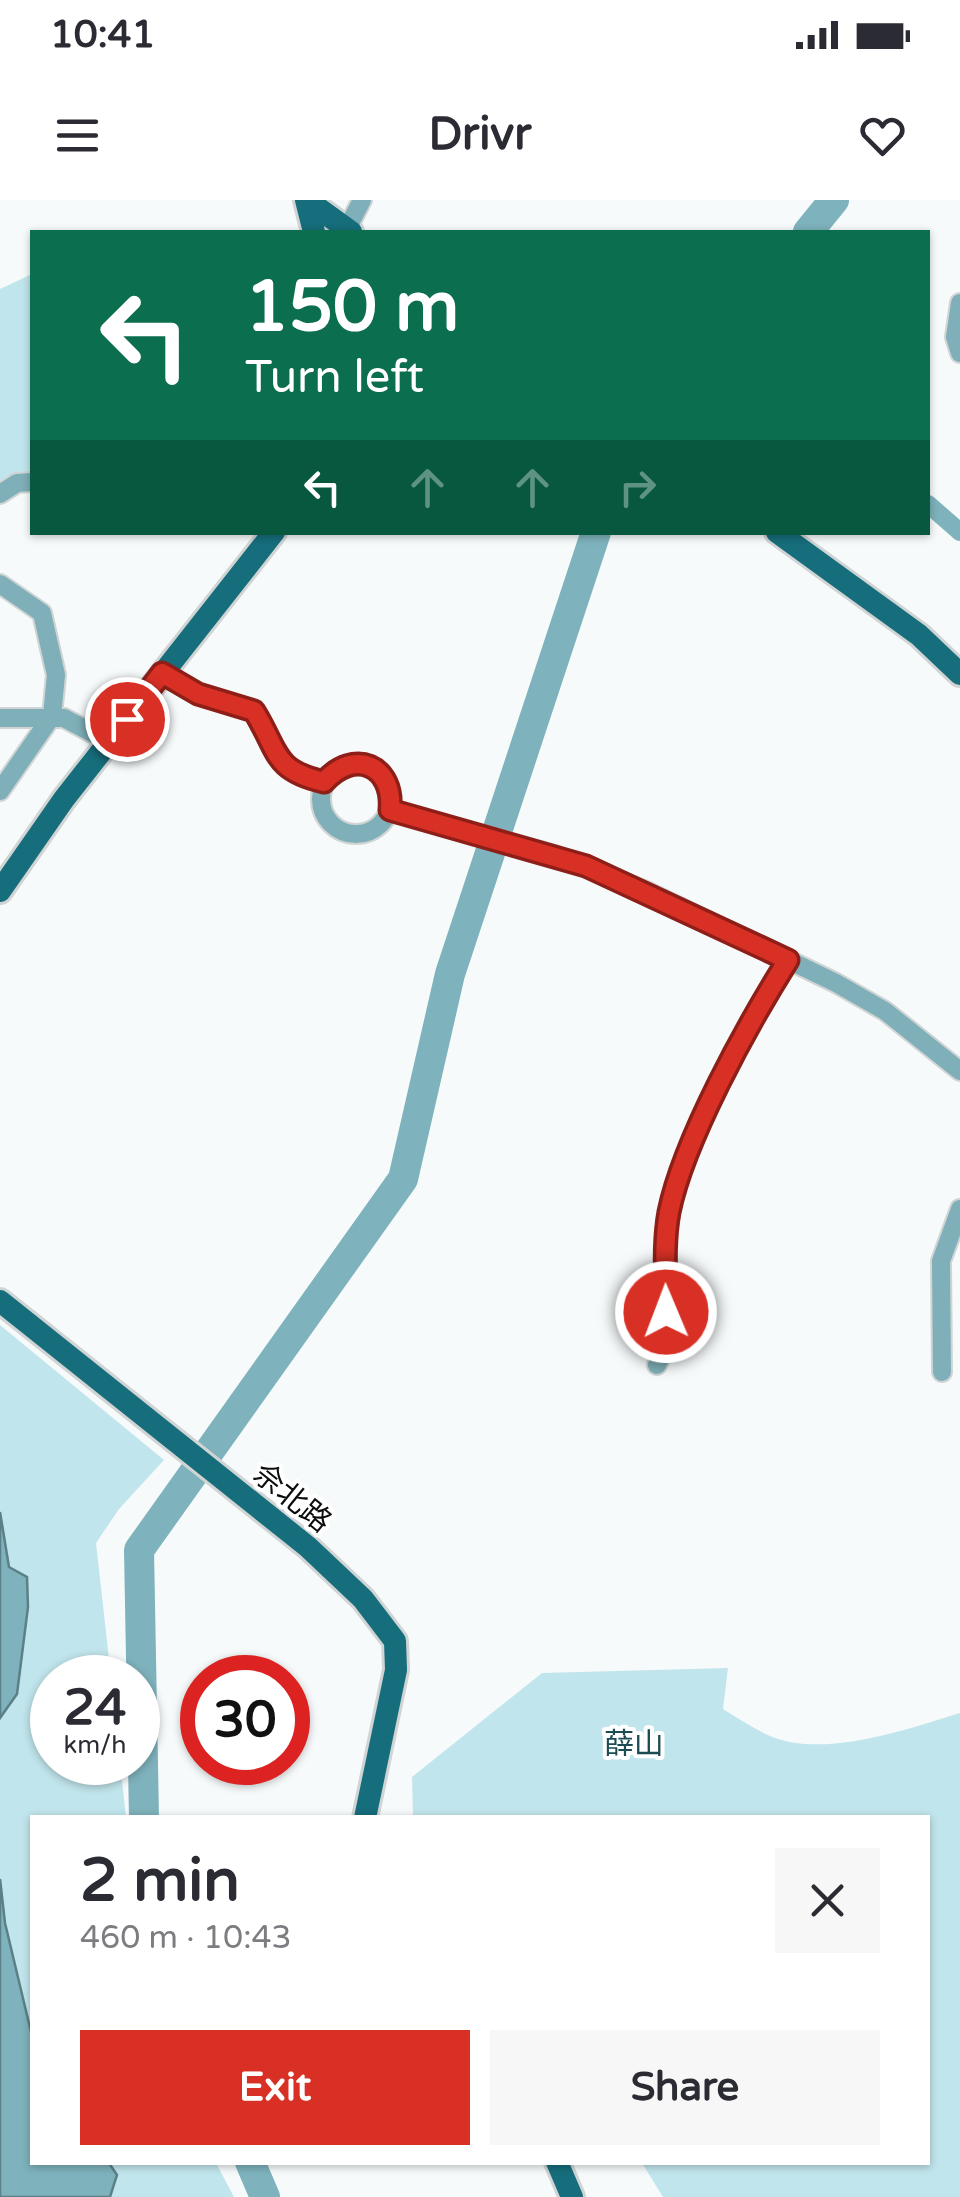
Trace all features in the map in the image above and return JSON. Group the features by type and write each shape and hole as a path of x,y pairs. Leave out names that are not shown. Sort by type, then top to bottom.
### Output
{"main road":[{"path":"306,200 348,230"},
{"path":"306,200 314,230"},
{"path":"782,535 919,635 960,674"},
{"path":"0,892 258,543"},
{"name":"佘北路","path":"0,1300 308,1547 363,1599 396,1641 396,1670 366,1815"},
{"path":"557,2165 572,2197"}],"street":[{"path":"349,230 362,200"},
{"path":"960,302 955,337 960,353"},
{"path":"0,494 17,483 30,482"},
{"path":"0,584 42,613 56,675 52,716 0,791"},
{"path":"162,673 198,694 254,711 282,764 297,776 324,782"},
{"path":"0,718 64,718 109,742"},
{"path":"361,764 376,770 391,793 390,810 382,823 368,833 350,835 330,824 322,809 324,782 345,766 361,764"},
{"path":"390,810 552,854 646,891 885,1012 960,1071"},
{"path":"657,1365 666,1312 670,1209 682,1168 742,1042 788,960"},
{"path":"942,1372 941,1261 960,1208"}],"green space":[{"path":"30,275 30,474 0,481 0,289"},
{"path":"0,1325 164,1460 119,1509 96,1543 109,1655 30,1655 30,1785 122,1785 126,1815 30,1815 30,2165 217,2165 234,2197 0,2197"},
{"name":"薛山","path":"728,1668 723,1709 770,1736 791,1742 865,1739 960,1713 960,2197 663,2197 643,2165 930,2165 930,1815 413,1815 412,1777 542,1673"}],"shaded area":[{"path":"0,1512 9,1567 27,1577 28,1607 17,1694 0,1718"},
{"path":"0,1879 5,1923 30,2028 30,2165 110,2165 117,2175 110,2197 0,2197"}],"waterway":[{"path":"810,230 834,200"},
{"path":"930,506 960,532"},
{"path":"144,1815 139,1550 403,1179 450,974 595,535"},
{"path":"251,2165 265,2197"}],"route":[{"path":"127,719 162,673 198,694 254,711 270,747 297,776 324,782 335,770 361,764 376,770 386,780 391,793 390,810 586,866 788,960 742,1042 682,1168 666,1235 666,1312"}]}
